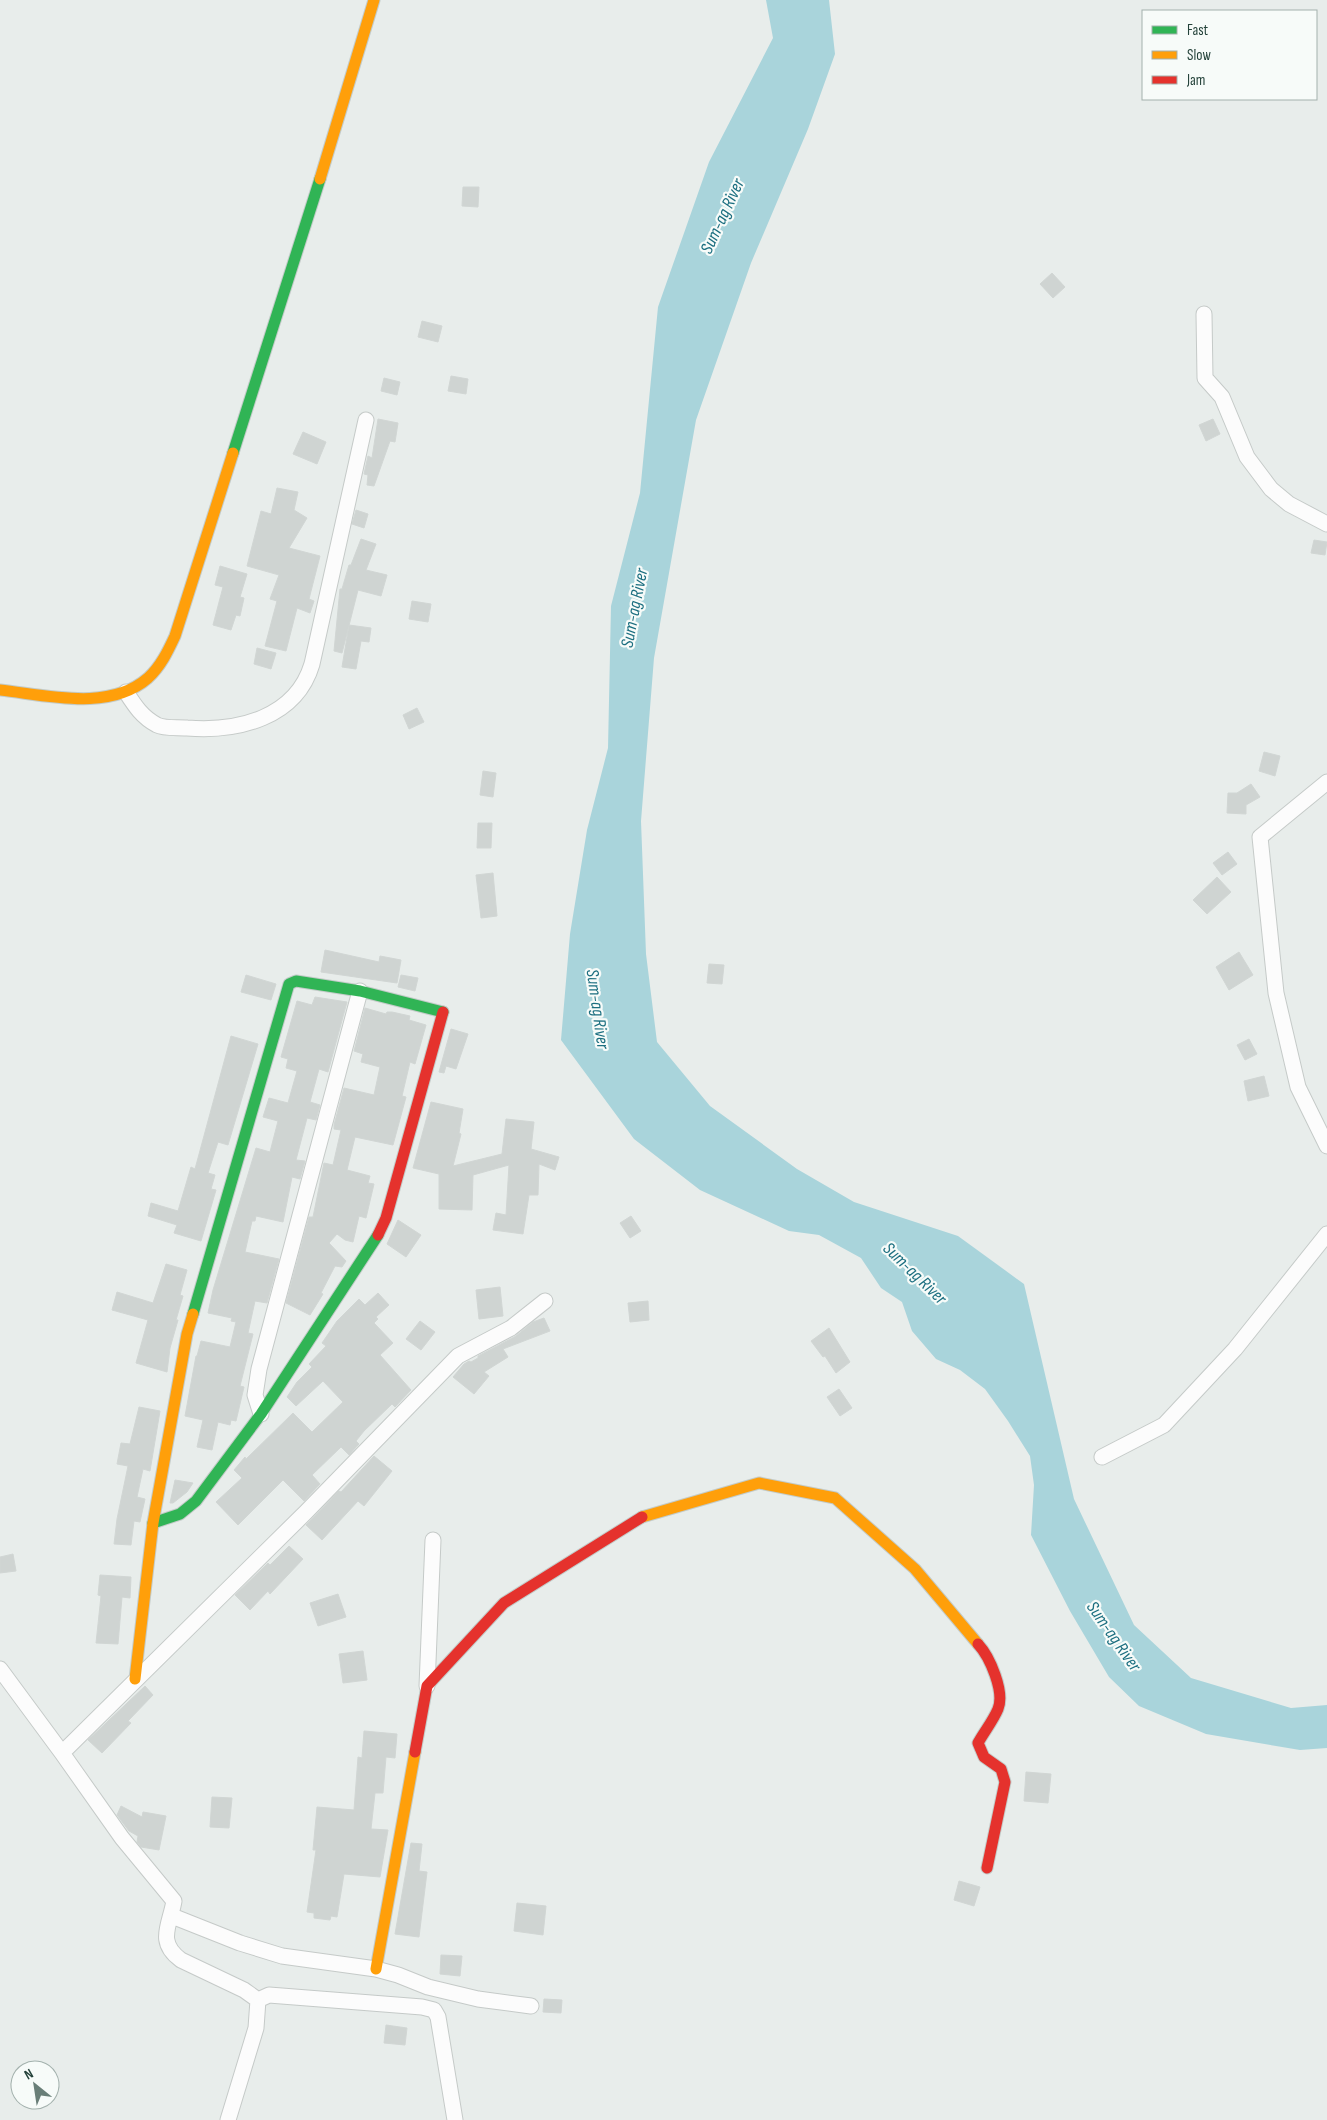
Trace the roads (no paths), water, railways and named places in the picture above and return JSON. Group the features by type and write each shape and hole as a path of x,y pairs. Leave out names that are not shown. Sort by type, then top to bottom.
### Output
{"street":[{"path":"0,690 91,698 126,692 140,684 163,660 175,636 336,127 374,0"},
{"path":"1204,314 1204,378 1222,397 1247,457 1271,489 1289,504 1327,524"},
{"path":"126,692 138,711 159,726 202,729 235,727 253,722 280,708 302,687 308,677 312,664 366,420"},
{"path":"1327,782 1260,837 1276,993 1298,1087 1327,1146"},
{"path":"135,1679 153,1523 186,1334 289,984 296,982 360,991 443,1011 386,1218 379,1233 261,1414 196,1501 180,1514 153,1523"},
{"path":"261,1414 255,1395 259,1369 360,991"},
{"path":"1102,1457 1164,1425 1235,1349 1327,1234"},
{"path":"62,1752 306,1512 458,1356 511,1328 544,1301"},
{"path":"427,1686 504,1603 645,1514 759,1483 835,1498 915,1569 983,1650 998,1681 999,1707 978,1744 984,1757 1001,1769 1005,1782 987,1868"},
{"path":"376,1969 427,1686 433,1540"},
{"path":"0,1670 62,1752 122,1838 174,1901 172,1916 166,1932 168,1947 173,1955 244,1990 258,2000"},
{"path":"172,1916 240,1943 282,1956 376,1969 398,1975 428,1987 478,1999 531,2006"},
{"path":"258,2000 269,1995 422,2007 434,2010 438,2017 455,2120"},
{"path":"228,2120 256,2028 258,2000"}],"water":[{"name":"Sum-ag River","path":"766,0 829,0 835,54 808,129 751,263 696,420 654,658 641,821 646,954 657,1042 710,1106 797,1169 854,1202 958,1236 1024,1284 1074,1499 1134,1625 1191,1678 1291,1708 1327,1705 1327,1748 1300,1750 1206,1734 1139,1706 1109,1677 1070,1611 1031,1535 1034,1485 1030,1456 985,1389 960,1370 936,1359 912,1331 902,1302 881,1288 861,1258 819,1235 789,1231 700,1190 634,1139 561,1040 570,934 587,830 608,748 611,606 640,493 658,307 709,162 773,38"}]}
